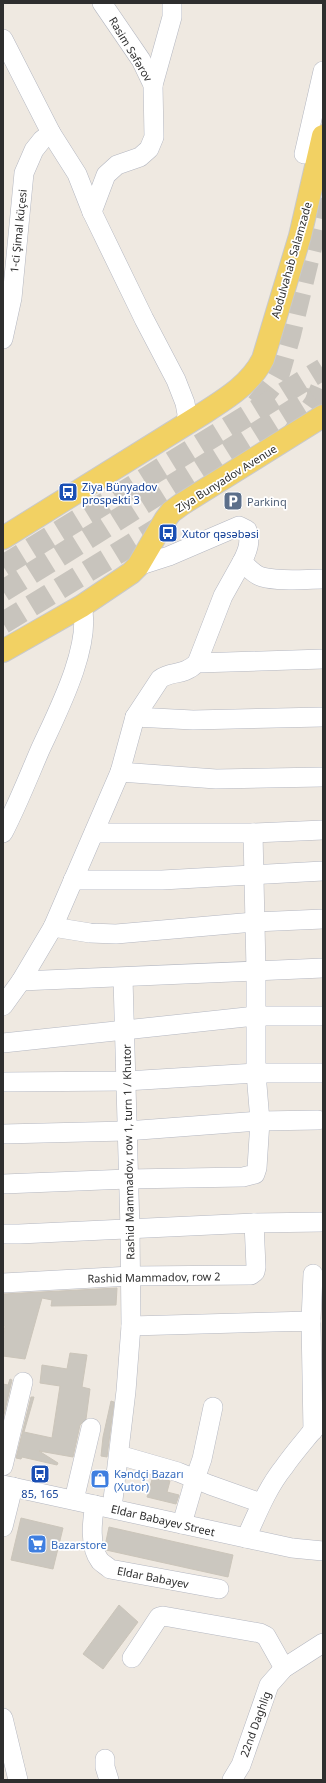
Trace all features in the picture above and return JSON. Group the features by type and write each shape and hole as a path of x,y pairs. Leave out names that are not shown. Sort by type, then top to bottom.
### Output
{"main road":[{"path":"315,148 323,177"},
{"name":"Abdulvahab Salamzade","path":"186,424 228,397 249,379 256,371 263,358 300,236 315,148"},
{"path":"300,236 311,216 323,206"},
{"name":"Ziya Bunyadov Avenue","path":"3,651 82,606 121,581 138,566 171,512 315,422"},
{"path":"3,538 186,424"}],"street":[{"name":"Rasim Səfərov","path":"92,212 106,175 117,165 140,157 150,149 154,137 153,85 140,60 102,3"},
{"path":"153,85 172,16 172,3"},
{"path":"3,39 51,133 76,174 92,212 144,319 176,380 187,414 186,424"},
{"path":"315,148 323,71"},
{"name":"1-ci Şimal küçesi","path":"3,339 12,298 24,173 34,150 42,140 51,133"},
{"path":"3,1006 21,981 53,927 120,772 135,717 160,679 164,676 190,670 197,663 223,596 249,548 247,530 239,526 169,556 138,566"},
{"path":"242,562 261,577 323,579"},
{"path":"3,833 74,673 83,627 82,606"},
{"path":"197,663 323,659"},
{"path":"135,717 193,720 323,717"},
{"path":"120,772 216,779 323,777"},
{"path":"94,833 253,833 323,830"},
{"path":"3,1184 252,1176 255,1174 257,1168 260,1121 256,1073 256,970 253,833"},
{"path":"73,880 162,880 323,871"},
{"path":"53,927 90,933 116,934 254,922 323,919"},
{"path":"21,981 123,978 256,970 323,968"},
{"name":"Rashid Mammadov, row 1, turn 1 / Khutor","path":"104,1507 119,1455 131,1326 130,1229 126,1131 126,1031 123,978"},
{"path":"3,1043 256,1016 323,1016"},
{"path":"3,1082 126,1081 256,1073 323,1073"},
{"path":"3,1134 126,1131 260,1121 318,1120"},
{"path":"3,1234 254,1223 323,1222"},
{"name":"Rashid Mammadov, row 2","path":"3,1283 131,1276 251,1275 255,1272 256,1267 254,1223"},
{"path":"246,1538 261,1503 283,1467 318,1424 312,1320 314,1274"},
{"path":"131,1326 312,1320"},
{"path":"3,1466 23,1382"},
{"path":"182,1524 202,1460 213,1407"},
{"path":"74,1500 91,1428"},
{"path":"119,1455 178,1472 261,1503"},
{"path":"3,1527 8,1486"},
{"name":"Eldar Babayev Street","path":"8,1486 292,1548 323,1551"},
{"name":"Eldar Babayev","path":"104,1507 92,1529 95,1549 100,1560 110,1569 219,1589"},
{"path":"132,1658 159,1617 163,1616 260,1633 266,1636 284,1668"},
{"name":"22nd Daghlig","path":"232,1780 241,1765 266,1692 277,1675 284,1668 323,1643"},
{"path":"3,1718 13,1779"},
{"path":"105,1759 105,1767 109,1780"}],"building":[{"path":"117,1288 116,1305 51,1306 52,1300 42,1298 25,1359 3,1356 3,1337 5,1326 3,1326 3,1294"},
{"path":"70,1353 87,1355 82,1387 90,1389 86,1419 80,1425 73,1457 39,1451 58,1463 57,1465 22,1457 21,1459 16,1458 31,1397 34,1397 24,1432 52,1438 60,1386 40,1383 42,1365 67,1369"},
{"path":"10,1379 12,1380 3,1419 3,1384 8,1385"},
{"path":"111,1401 114,1402 107,1457 101,1456 103,1437"},
{"name":"Kəndçi Bazarı (Xutor)","path":"95,1473 105,1474 104,1485 93,1484"},
{"path":"153,1476 170,1481 167,1492 179,1495 176,1504 147,1497"},
{"name":"Bazarstore","path":"21,1518 63,1528 53,1569 11,1560"},
{"path":"109,1527 233,1555 228,1577 106,1550 105,1546"},
{"path":"119,1605 138,1622 103,1669 83,1654"}],"tunnel":[{"path":"257,404 273,384 279,373 290,335 323,198"},
{"path":"3,566 323,369"},
{"path":"292,435 315,403 323,384"},
{"path":"3,591 314,397"},
{"path":"3,623 167,523"}],"place":[{"name":"Ziya Bünyadov prospekti 3","path":"68,492"},
{"name":"Parkinq","path":"233,501"},
{"name":"Xutor qəsəbəsi","path":"168,533"},
{"name":"85, 165","path":"40,1474"},
{"name":"Kəndçi Bazarı (Xutor)","path":"100,1479"},
{"name":"Bazarstore","path":"37,1544"}]}
